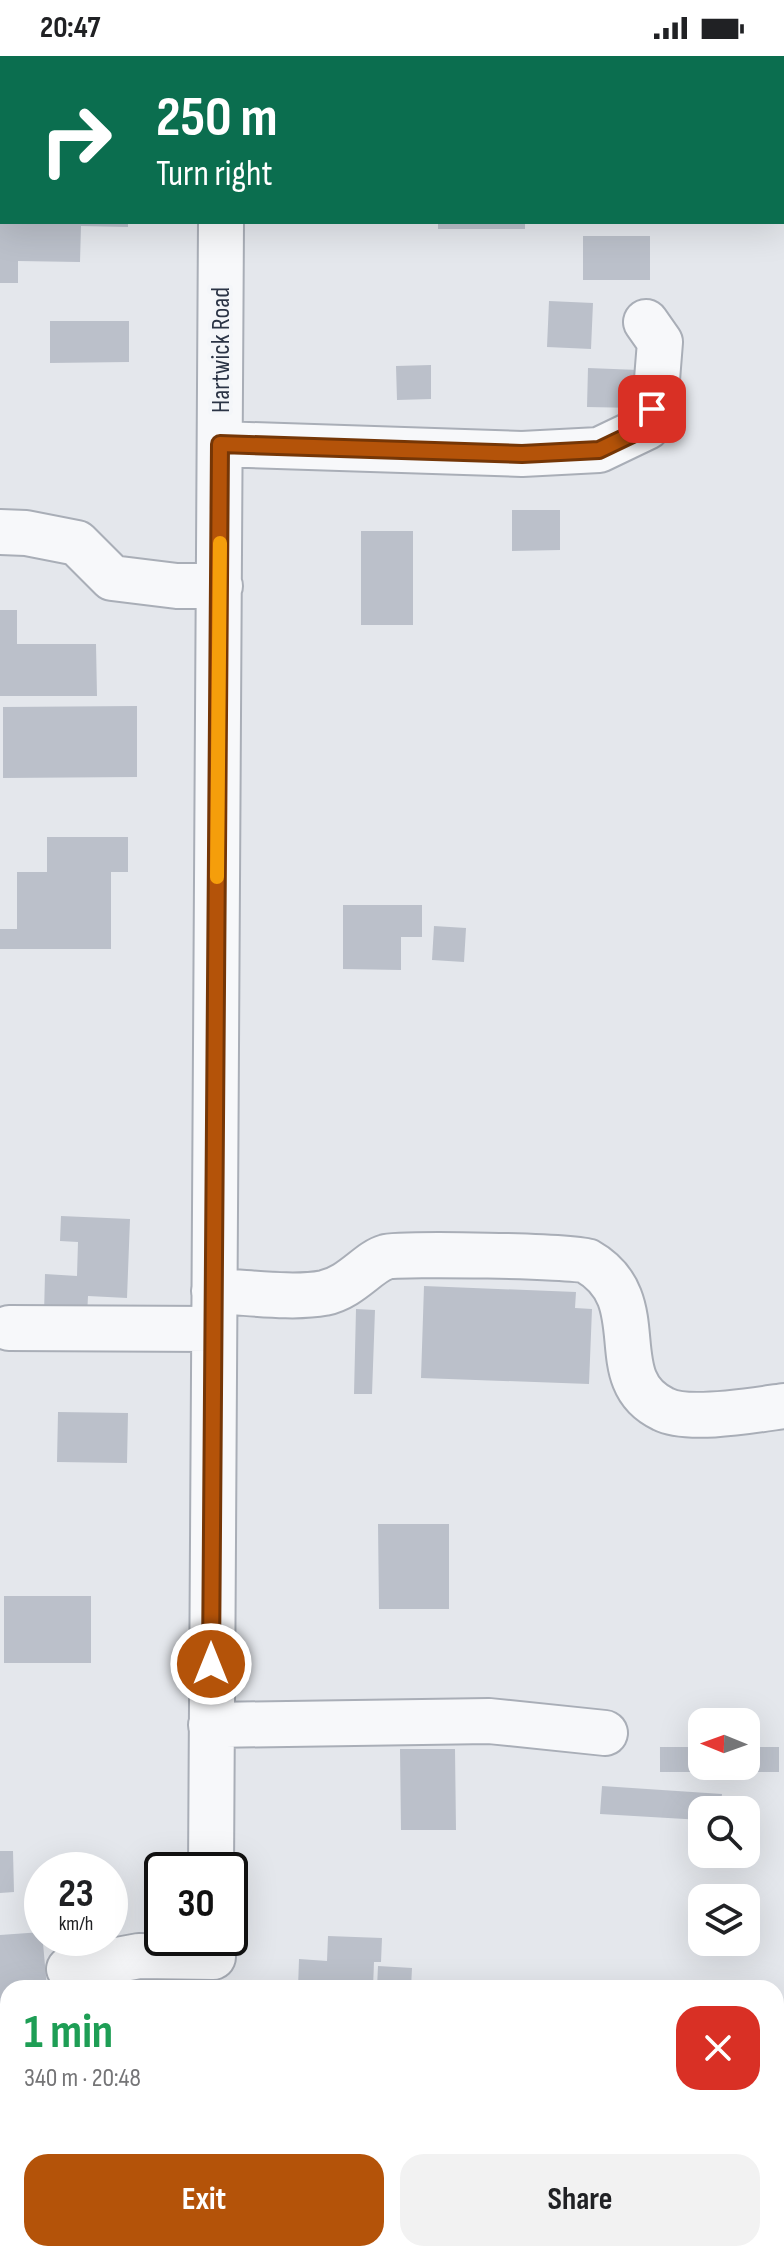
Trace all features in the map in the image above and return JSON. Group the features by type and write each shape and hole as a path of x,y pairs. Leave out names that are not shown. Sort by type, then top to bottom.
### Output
{"street":[{"name":"Hartwick Road","path":"211,1852 221,224"},
{"path":"220,444 522,454 599,450 647,427 656,392 660,342 646,322"},
{"path":"0,532 26,533 77,543 112,578 177,586 220,586"},
{"path":"9,1328 213,1310 323,1293 355,1281 385,1257 584,1259 612,1279 625,1310 629,1367 641,1390 663,1410 706,1415 784,1406"},
{"path":"211,1725 489,1721 605,1733"},
{"path":"69,1969 139,1956 213,1961"}],"building":[{"path":"0,224 128,224 128,227 81,226 80,262 18,261 18,283 0,283"},
{"path":"438,224 525,224 525,229 438,229"},
{"path":"583,236 650,236 650,280 583,280"},
{"path":"549,301 593,303 591,349 547,347"},
{"path":"50,321 129,321 129,362 50,363"},
{"path":"431,365 431,399 397,400 396,366"},
{"path":"588,368 639,370 637,408 587,407"},
{"path":"512,510 560,510 560,550 512,551"},
{"path":"361,531 413,531 413,625 361,625"},
{"path":"0,610 17,610 17,644 96,644 97,696 0,696"},
{"path":"137,706 137,777 3,778 3,707"},
{"path":"47,837 128,837 128,872 111,872 111,949 0,949 0,929 17,929 17,872 47,872"},
{"path":"343,905 422,905 422,937 401,937 401,970 343,969"},
{"path":"434,926 466,928 464,962 432,960"},
{"path":"61,1216 130,1219 127,1298 88,1296 87,1316 44,1314 45,1274 77,1276 78,1242 60,1241"},
{"path":"424,1286 576,1292 575,1308 592,1309 589,1384 421,1378"},
{"path":"356,1309 375,1310 372,1394 354,1394"},
{"path":"58,1412 128,1413 127,1463 57,1462"},
{"path":"378,1524 449,1524 449,1609 379,1609"},
{"path":"4,1596 91,1596 91,1663 4,1663"},
{"path":"660,1747 688,1747 688,1772 660,1772"},
{"path":"760,1747 779,1747 779,1772 760,1772"},
{"path":"400,1749 455,1749 456,1830 401,1830"},
{"path":"602,1786 722,1794 688,1796 688,1819 600,1814"},
{"path":"0,1851 13,1851 14,1892 0,1893"},
{"path":"24,1933 24,1956 44,1956 46,1980 0,1980 0,1935"},
{"path":"328,1936 382,1938 381,1962 374,1962 373,1980 298,1980 299,1959 327,1961"},
{"path":"378,1966 412,1968 411,1980 377,1980"}],"slow traffic":[{"path":"217,877 220,543"}],"route":[{"path":"211,1664 220,444 522,454 599,450 647,427 652,409"}]}
